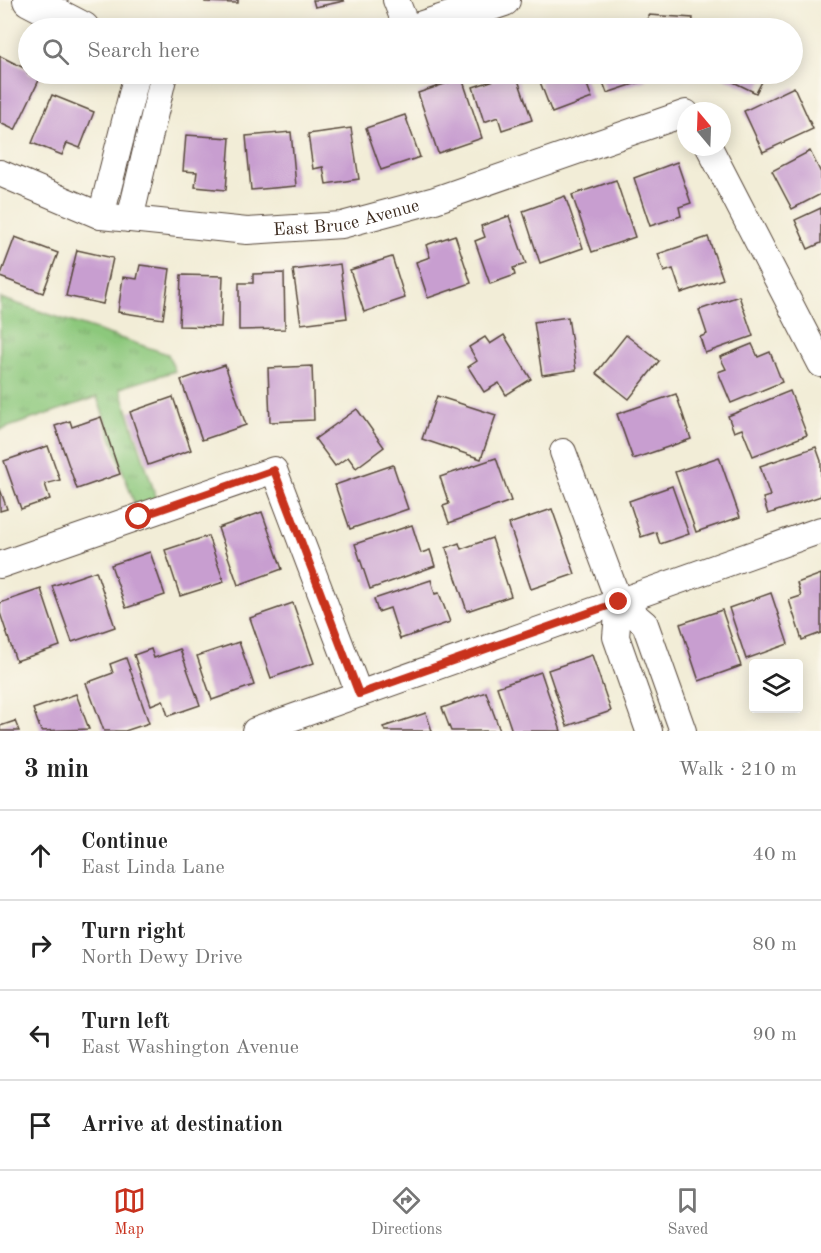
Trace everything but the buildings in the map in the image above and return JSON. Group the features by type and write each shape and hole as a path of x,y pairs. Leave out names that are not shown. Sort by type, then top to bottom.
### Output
{"street":[{"path":"29,0 64,18"},
{"path":"396,0 402,18"},
{"path":"450,18 504,0"},
{"path":"101,216 134,84"},
{"path":"130,219 162,84"},
{"name":"East Bruce Avenue","path":"0,173 101,216 248,231 342,225 435,200 677,116"},
{"path":"714,156 821,364"},
{"path":"562,452 619,602 616,637 649,731"},
{"path":"0,565 274,470 359,694"},
{"path":"255,731 821,530"},
{"path":"619,602 645,624 683,731"}],"green space":[{"path":"0,298 168,354 175,371 120,388 160,509 139,517 97,397 0,430"}],"route":[{"path":"139,517 274,470 359,694 619,602"}]}
